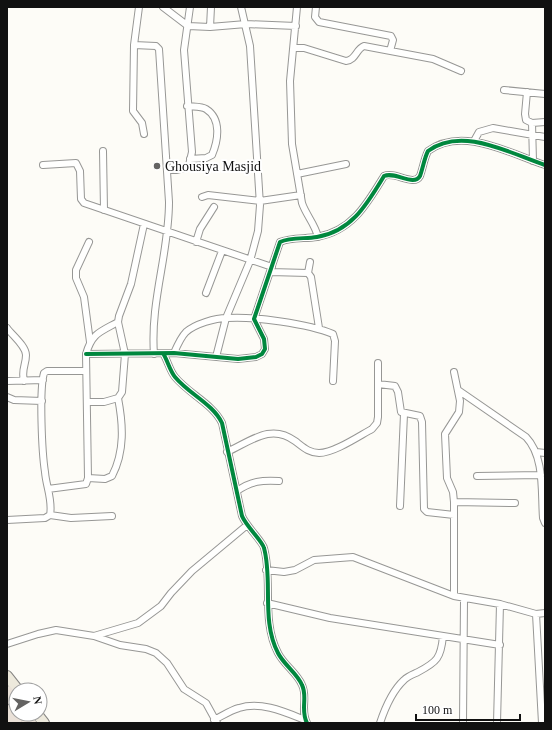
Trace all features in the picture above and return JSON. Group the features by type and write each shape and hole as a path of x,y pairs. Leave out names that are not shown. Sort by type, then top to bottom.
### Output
{"highway":[{"path":"7,711 15,723"}],"street":[{"path":"139,7 134,45 133,111 142,123 144,134"},
{"path":"163,7 188,26 210,27 246,24 296,26"},
{"path":"167,169 184,168 189,165 192,152 187,106 184,50 190,7"},
{"path":"210,27 211,7"},
{"path":"216,357 226,318 250,260 258,231 260,201 250,46 241,7"},
{"path":"297,7 290,81 292,144 305,212 313,222 318,237"},
{"path":"316,7 315,17 319,22 391,36 393,40 390,51"},
{"path":"134,45 156,46 159,48 167,169 169,202 167,232 154,310 152,330 154,354"},
{"path":"294,48 304,48 346,61 353,58 359,48 364,46 433,59 461,71"},
{"path":"504,90 545,94"},
{"path":"527,92 525,114 526,120 532,123 545,122"},
{"path":"187,106 205,109 212,116 218,129 216,144 212,155 206,158 190,159"},
{"path":"532,123 533,161"},
{"path":"474,141 479,132 489,129 545,137"},
{"path":"86,354 174,353 238,359 256,357 262,354 265,349 264,339 254,319 271,270 276,248 280,242 318,237 332,232 353,219 363,210 384,176 394,174 411,180 416,180 419,177 428,151 443,142 455,140 474,141 545,165"},
{"path":"103,151 104,210"},
{"path":"43,165 76,163 80,171 81,199 84,203 250,260 271,270 308,273"},
{"path":"297,174 346,164"},
{"path":"202,197 208,195 260,201 301,195"},
{"path":"196,242 200,229 214,207"},
{"path":"87,402 104,402 118,398 122,392 126,354 118,322 121,308 131,284 144,224"},
{"path":"89,242 76,270 76,278 86,303 90,342"},
{"path":"206,293 222,251"},
{"path":"310,262 308,273 311,278 319,328"},
{"path":"174,353 186,332 192,328 226,318 254,319 319,328 333,334 335,341 333,381"},
{"path":"48,489 86,484 88,478 86,354 90,342 96,335 118,322"},
{"path":"7,328 26,355 22,368 24,381"},
{"path":"164,354 175,376 194,396 219,415 224,431 239,507 246,526 264,545 267,559 267,603 273,638 278,654 302,683 305,692 303,711 306,721"},
{"path":"227,452 272,432 287,435 310,452 321,453 333,451 372,429 377,423 378,363"},
{"path":"50,515 51,508 44,471 42,401 44,373 47,371 86,371"},
{"path":"454,372 460,401 459,412 445,434 447,478 453,492 454,502 454,596"},
{"path":"7,381 43,380"},
{"path":"378,384 395,386 398,392 400,409 404,414 400,506"},
{"path":"458,390 526,437 532,444 536,452 541,476 543,518 545,524"},
{"path":"7,397 14,400 42,401"},
{"path":"88,478 105,479 112,476 117,467 123,432 118,398"},
{"path":"404,414 420,416 422,422 424,510 427,512 454,515"},
{"path":"536,452 545,453"},
{"path":"478,476 541,476"},
{"path":"237,491 248,483 261,480 279,480"},
{"path":"454,502 514,504"},
{"path":"7,520 45,518 50,515 71,518 112,516"},
{"path":"94,636 138,623 161,606 170,593 192,571 246,526"},
{"path":"266,570 284,572 295,570 314,560 353,557 464,599 500,604 536,614 545,613"},
{"path":"463,723 465,640 464,599"},
{"path":"267,603 330,618 500,645"},
{"path":"497,723 500,604"},
{"path":"536,614 542,723"},
{"path":"7,644 56,630 94,636 120,645 146,649 156,653 167,663 184,689 206,703 216,722 238,708 250,705 263,706 306,721"},
{"path":"380,723 385,709 397,688 406,678 431,665 438,659 442,651 443,636"},
{"path":"538,658 545,657"}],"cycle path":[{"path":"86,354 174,353 238,359 256,357 262,354 265,349 264,339 254,319 280,242 284,240 317,237 340,229 357,215 365,206 384,176 393,175 409,180 417,179 420,176 428,151 441,144 456,141 470,141 486,144 545,165"},
{"path":"164,355 175,377 213,410 222,423 242,516 264,548 268,573 268,614 273,641 278,653 302,685 304,690 304,713 307,723"}],"place":[{"name":"Ghousiya Masjid","path":"157,166"}]}
